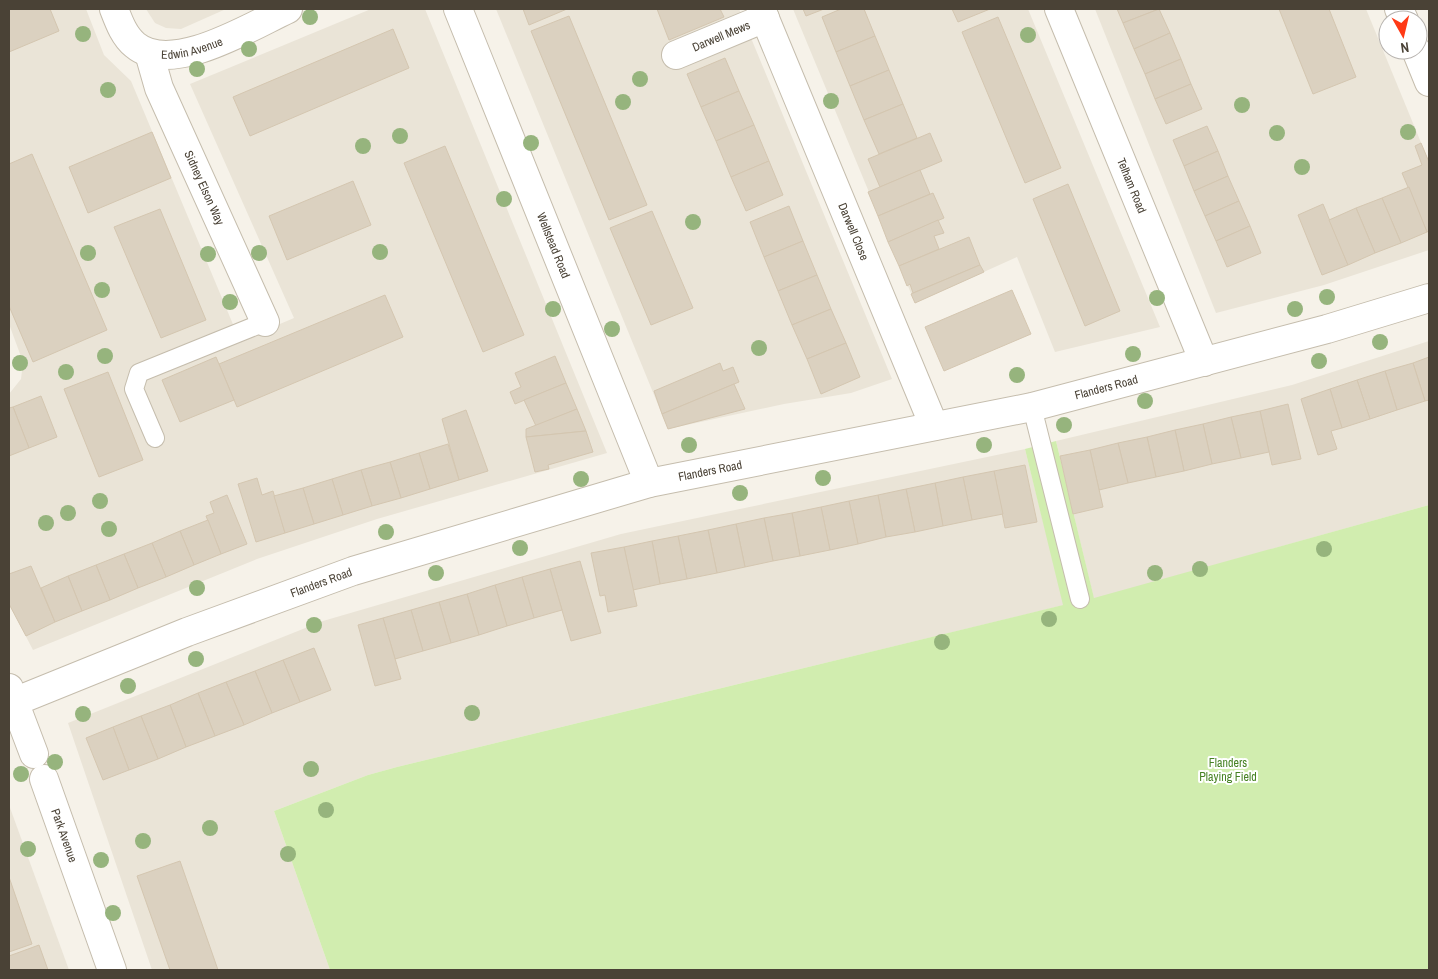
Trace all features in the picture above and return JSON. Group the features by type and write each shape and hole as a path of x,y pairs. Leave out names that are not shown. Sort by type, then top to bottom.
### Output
{"street":[{"name":"Edwin Avenue","path":"114,9 122,29 135,45 149,53 172,56 196,52 288,9"},
{"name":"Wellstead Road","path":"458,9 650,483"},
{"name":"Telham Road","path":"1059,9 1204,362"},
{"name":"Darwell Mews","path":"676,55 767,22"},
{"name":"Darwell Close","path":"767,22 934,426"},
{"name":"Sidney Elson Way","path":"149,53 159,88 265,322"},
{"path":"1420,60 1429,82"},
{"name":"Flanders Road","path":"11,698 354,571 650,483 1032,406 1327,330 1429,298"},
{"name":"Park Avenue","path":"11,698 39,766 112,970"}],"lane":[{"path":"155,438 134,389 139,373 265,322"},
{"path":"1032,406 1080,599"}],"shaded area":[{"path":"9,9 86,9 104,55 131,81 240,341 294,318 190,84 371,9 425,9 607,453 377,519 257,559 33,650 9,604 9,394 21,379 23,362 9,324"},
{"path":"146,9 226,9 181,29 166,28 155,23"},
{"path":"496,9 739,9 892,379 851,393 784,404 668,429"},
{"path":"793,9 1028,9 1160,327 1055,352 1017,257 915,303"},
{"path":"1095,9 1366,9 1378,38 1378,60 1387,60 1429,162 1429,250 1324,285 1216,313"},
{"path":"1429,341 1429,505 1094,599 1056,441 1292,385"},
{"path":"1025,449 1064,605 397,767 368,775 274,811 330,970 152,970 68,723 323,621 621,534"},
{"path":"9,805 69,970 9,970"}],"green space":[{"name":"Flanders Playing Field","path":"1056,441 1094,598 1429,505 1429,970 330,970 274,811 368,775 397,767 1063,605 1025,449"}],"building":[{"path":"9,9 50,9 59,31 9,52"},
{"path":"523,9 567,9 529,25"},
{"path":"657,9 720,9 724,17 669,40"},
{"path":"803,9 824,9 806,16"},
{"path":"841,9 864,9 875,36 836,52 822,17"},
{"path":"952,9 990,9 958,22"},
{"path":"1117,9 1159,9 1123,23"},
{"path":"1159,9 1170,33 1134,49 1123,23"},
{"path":"1279,9 1329,9 1356,77 1313,94"},
{"path":"569,16 647,205 609,220 531,31"},
{"path":"998,17 1061,168 1025,183 962,32"},
{"path":"393,29 409,68 250,136 233,97"},
{"path":"1170,33 1181,59 1145,74 1134,49"},
{"path":"875,36 889,70 850,86 836,52"},
{"path":"725,58 739,91 701,107 687,74"},
{"path":"1181,59 1191,84 1155,99 1145,74"},
{"path":"889,70 903,104 864,120 850,86"},
{"path":"1191,84 1202,109 1166,124 1155,99"},
{"path":"739,91 754,125 716,141 701,107"},
{"path":"903,104 917,138 879,154 864,120"},
{"path":"754,125 769,161 731,177 716,141"},
{"path":"1207,126 1218,151 1184,166 1173,140"},
{"path":"152,132 171,178 88,213 69,167"},
{"path":"930,133 942,161 880,187 868,159"},
{"path":"1421,143 1429,162 1429,231 1427,232 1402,173 1422,165 1415,146"},
{"path":"445,146 524,335 483,352 404,163"},
{"path":"1218,151 1228,176 1194,191 1184,166"},
{"path":"32,154 107,330 33,362 9,306 9,164"},
{"path":"769,161 783,195 746,211 731,177"},
{"path":"920,170 930,194 878,216 868,192"},
{"path":"1228,176 1239,201 1205,216 1194,191"},
{"path":"353,181 371,225 287,260 269,216"},
{"path":"1068,184 1120,311 1085,326 1033,199"},
{"path":"1409,187 1427,232 1401,243 1382,198"},
{"path":"933,193 944,218 888,242 878,216"},
{"path":"1382,198 1401,243 1375,253 1356,208"},
{"path":"1239,201 1250,226 1216,241 1205,216"},
{"path":"1323,204 1348,265 1322,275 1298,215"},
{"path":"789,206 803,241 764,257 750,222"},
{"path":"1356,208 1375,253 1348,265 1329,220"},
{"path":"160,209 206,320 161,338 114,227"},
{"path":"652,211 693,308 651,325 610,228"},
{"path":"938,220 944,233 934,236 939,249 899,266 888,242"},
{"path":"1250,226 1261,253 1227,267 1216,241"},
{"path":"969,237 980,265 913,293 910,284 907,286 899,266"},
{"path":"803,241 817,275 778,291 764,257"},
{"path":"980,265 984,272 915,303 911,294"},
{"path":"817,275 831,309 792,325 778,291"},
{"path":"1012,290 1031,334 944,371 925,327"},
{"path":"385,295 403,337 237,407 219,364"},
{"path":"831,309 846,343 807,359 792,325"},
{"path":"846,343 860,377 821,394 807,359"},
{"path":"555,356 566,383 515,404 510,392 521,387 515,373"},
{"path":"216,357 234,400 180,422 162,380"},
{"path":"1429,357 1429,400 1425,401 1413,363"},
{"path":"720,363 723,371 733,367 739,382 662,414 654,391"},
{"path":"1413,363 1425,401 1397,410 1385,371"},
{"path":"1385,371 1397,410 1370,419 1357,380"},
{"path":"108,372 143,460 99,477 64,389"},
{"path":"1357,380 1370,419 1342,428 1330,389"},
{"path":"566,383 577,409 536,426 524,400"},
{"path":"734,384 745,409 668,429 662,414"},
{"path":"1330,389 1342,428 1331,431 1337,449 1318,455 1301,399"},
{"path":"41,396 57,437 29,448 13,407"},
{"path":"1288,404 1301,459 1272,465 1260,411"},
{"path":"13,407 29,448 9,456 9,408"},
{"path":"577,409 586,431 526,437 526,429"},
{"path":"466,410 488,471 459,480 442,419"},
{"path":"1260,411 1269,452 1241,458 1231,417"},
{"path":"1231,417 1241,458 1212,464 1203,424"},
{"path":"1203,424 1212,464 1184,471 1175,430"},
{"path":"1175,430 1184,471 1156,477 1147,437"},
{"path":"586,431 593,452 548,465 549,469 535,472 526,437"},
{"path":"1147,437 1156,477 1128,483 1118,443"},
{"path":"1118,443 1128,483 1099,490 1090,450"},
{"path":"448,444 459,480 430,489 419,453"},
{"path":"1090,450 1103,507 1073,514 1060,456"},
{"path":"419,453 430,489 401,498 390,462"},
{"path":"390,462 401,498 372,506 361,470"},
{"path":"1025,465 1037,522 1005,528 994,471"},
{"path":"361,470 372,506 343,515 332,479"},
{"path":"994,471 1003,514 972,520 963,477"},
{"path":"963,477 972,520 943,526 935,483"},
{"path":"257,478 262,495 273,491 285,533 256,542 238,484"},
{"path":"332,479 343,515 314,524 303,488"},
{"path":"935,483 943,526 915,532 906,489"},
{"path":"303,488 314,524 285,533 274,496"},
{"path":"906,489 915,532 886,537 878,495"},
{"path":"227,495 247,544 221,554 206,516 214,513 210,502"},
{"path":"878,495 886,537 858,544 849,501"},
{"path":"849,501 858,544 830,550 821,507"},
{"path":"821,507 830,550 800,556 792,513"},
{"path":"792,513 800,556 773,561 764,518"},
{"path":"764,518 773,561 745,567 736,524"},
{"path":"208,520 221,554 194,565 180,531"},
{"path":"736,524 745,567 717,573 708,530"},
{"path":"708,530 717,573 687,579 678,536"},
{"path":"180,531 194,565 166,577 152,543"},
{"path":"678,536 687,579 660,584 652,541"},
{"path":"652,541 660,584 633,590 624,547"},
{"path":"152,543 166,577 138,588 124,554"},
{"path":"624,547 637,606 608,612 605,595 600,596 591,553"},
{"path":"124,554 138,588 110,600 96,565"},
{"path":"580,561 601,633 571,641 550,569"},
{"path":"96,565 110,600 82,611 68,576"},
{"path":"31,566 55,622 26,636 9,604 9,574"},
{"path":"550,569 562,610 534,618 522,577"},
{"path":"68,576 82,611 55,622 41,588"},
{"path":"522,577 534,618 507,626 495,585"},
{"path":"495,585 507,626 479,635 467,594"},
{"path":"467,594 479,635 451,643 439,602"},
{"path":"439,602 451,643 423,651 411,610"},
{"path":"411,610 423,651 395,659 383,618"},
{"path":"383,618 401,679 375,686 358,625"},
{"path":"314,648 331,690 300,702 283,660"},
{"path":"283,660 300,702 272,713 255,671"},
{"path":"255,671 272,713 244,725 226,682"},
{"path":"226,682 244,725 215,736 198,693"},
{"path":"198,693 215,736 186,747 170,705"},
{"path":"170,705 186,747 158,759 141,716"},
{"path":"141,716 158,759 129,770 113,727"},
{"path":"113,727 129,770 103,780 86,738"},
{"path":"180,861 218,970 170,970 137,876"},
{"path":"9,877 32,944 9,952"},
{"path":"39,945 48,970 9,970 9,956"}]}
